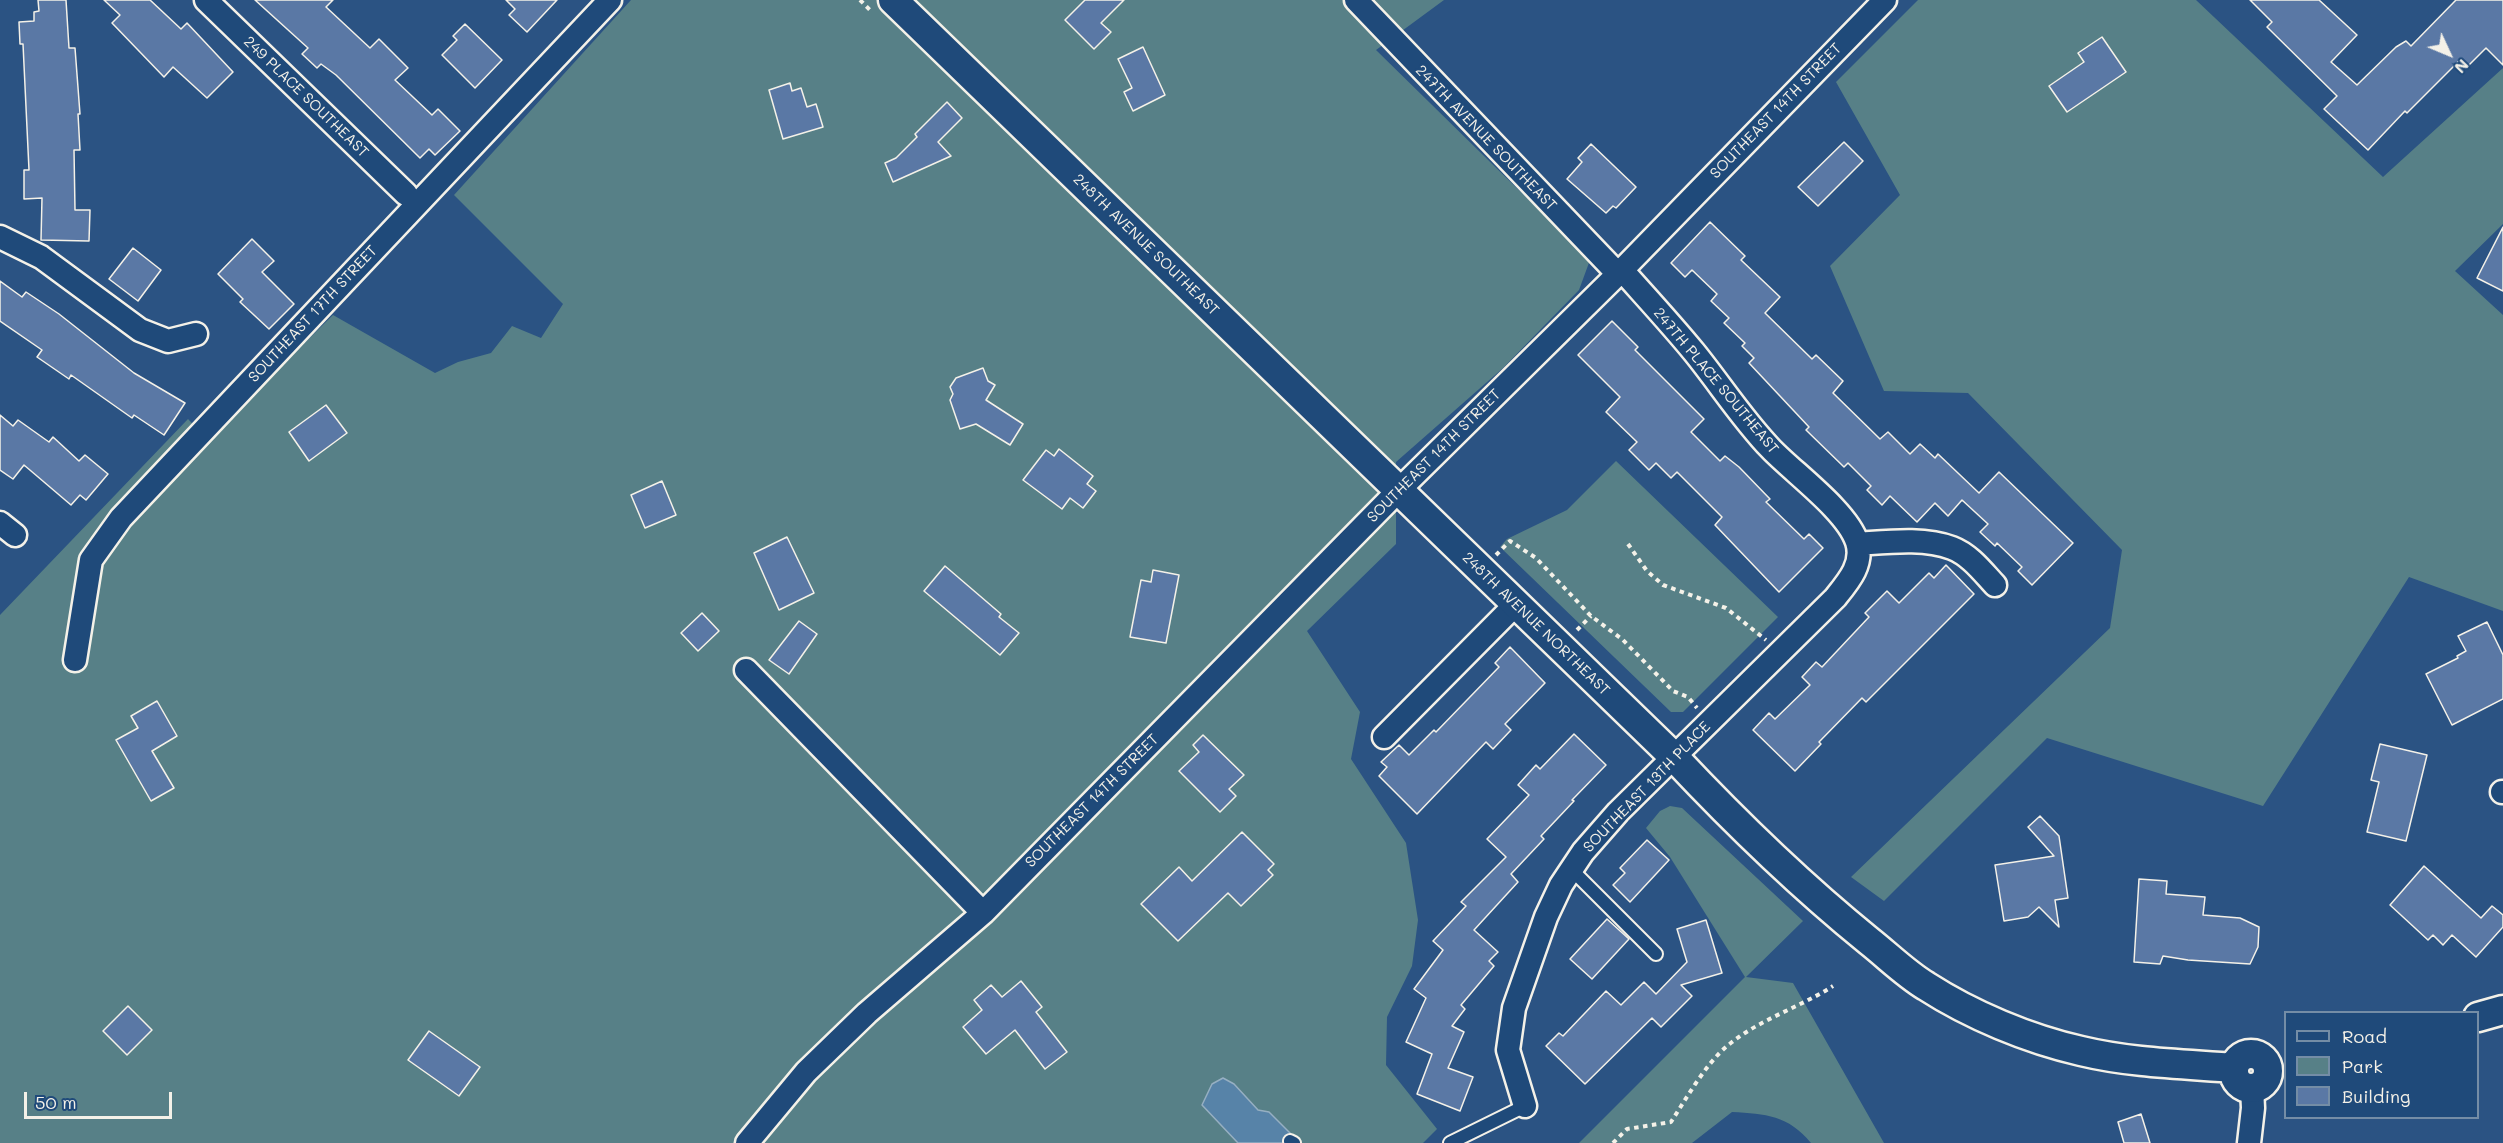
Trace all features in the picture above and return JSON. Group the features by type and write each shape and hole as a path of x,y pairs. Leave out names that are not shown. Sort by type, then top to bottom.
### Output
{"street":[{"name":"249 PLACE SOUTHEAST","path":"206,0 406,194"},
{"name":"SOUTHEAST 17TH STREET","path":"75,660 91,560 121,518 610,0"},
{"name":"248TH AVENUE SOUTHEAST","path":"893,0 1398,491"},
{"name":"247TH AVENUE SOUTHEAST","path":"1356,0 1620,272"},
{"name":"SOUTHEAST 14TH STREET","path":"752,1141 806,1072 867,1013 983,913 1398,491 1620,272 1885,0"},
{"path":"0,237 41,257 140,330 168,341 196,334"},
{"name":"247TH PLACE SOUTHEAST","path":"1620,272 1695,353 1734,407 1770,449 1845,520 1858,544"},
{"name":"248TH AVENUE NORTHEAST","path":"1398,491 1674,757 1712,798 1840,917 1925,986 2030,1035 2079,1051 2130,1061 2260,1072"},
{"path":"1858,544 1924,542 1952,548 1971,559 1995,585"},
{"name":"SOUTHEAST 13TH PLACE","path":"1525,1106 1508,1050 1514,1008 1546,917 1571,869 1618,812 1835,598 1854,573 1859,557 1858,544"},
{"path":"1384,737 1516,604"},
{"path":"746,670 983,913"},
{"path":"2479,1017 2503,1010"},
{"path":"2249,1143 2260,1072"}],"lane":[{"path":"1571,869 1656,954"},
{"path":"1450,1143 1525,1106"}],"path":[{"path":"1481,571 1510,541 1523,548 1560,582 1591,616 1623,640 1676,694 1688,697 1710,722"},
{"path":"1628,544 1647,571 1663,585 1726,608 1780,652"},
{"path":"1613,1143 1627,1128 1671,1122 1725,1048 1770,1018 1806,1003 1833,986"}],"green space":[{"path":"631,0 1444,0 1376,50 1590,260 1579,290 1503,368 1396,462 1396,544 1307,631 1360,712 1351,759 1406,843 1418,920 1412,966 1387,1017 1386,1065 1437,1129 1423,1143 0,1143 0,615 188,419 207,439 333,315 435,373 458,362 491,353 512,326 541,338 563,304 454,195"},
{"path":"1918,0 2196,0 2383,177 2503,68 2503,224 2455,271 2503,315 2503,611 2409,577 2263,806 2047,738 1884,901 1851,877 2110,628 2122,550 1968,393 1884,391 1830,266 1900,195 1836,82"},
{"path":"1616,461 1778,617 1683,712 1671,712 1500,547 1507,539 1567,510"},
{"path":"1670,806 1682,808 1803,921 1746,977 1793,983 1884,1143 1811,1143 1785,1121 1766,1115 1732,1112 1692,1143 1579,1143 1745,977 1670,857 1646,828 1660,811"}],"water":[{"path":"1223,1078 1234,1084 1258,1110 1269,1112 1292,1135 1289,1143 1238,1143 1202,1105 1212,1084"}],"building":[{"path":"38,0 66,0 69,48 75,48 80,114 78,114 80,150 74,150 75,210 90,210 89,241 41,240 42,198 24,199 24,170 29,170 23,44 20,44 19,22 34,21 34,12 39,11"},
{"path":"104,0 150,0 181,29 187,23 233,72 207,98 173,67 164,77 112,23 120,15"},
{"path":"255,0 333,0 326,7 370,48 379,39 408,68 395,80 432,115 438,109 460,131 435,155 429,149 420,158 336,75 321,64 317,68 302,54 308,48"},
{"path":"506,0 557,0 527,32 509,15 515,9"},
{"path":"1085,0 1124,0 1101,23 1111,32 1094,49 1065,20"},
{"path":"2250,0 2319,0 2357,35 2331,62 2357,85 2396,47 2406,41 2411,46 2456,0 2503,0 2503,65 2486,48 2466,68 2459,61 2407,113 2405,111 2368,150 2324,109 2337,96 2267,27 2272,22"},
{"path":"465,24 502,60 475,88 442,55 457,40 453,36"},
{"path":"2102,37 2126,72 2067,112 2049,86 2084,62 2078,53"},
{"path":"1143,47 1165,95 1133,111 1124,92 1132,88 1118,59"},
{"path":"790,83 792,91 801,88 807,107 816,104 823,127 783,139 769,90"},
{"path":"947,102 962,118 938,142 951,156 893,182 885,163 896,158 917,137 915,134"},
{"path":"1844,142 1863,161 1818,206 1798,187"},
{"path":"1591,144 1636,187 1616,208 1613,206 1606,213 1567,179 1582,162 1578,158"},
{"path":"1710,222 1745,256 1741,260 1780,297 1765,313 1812,359 1816,355 1843,381 1833,393 1880,439 1888,432 1910,454 1920,444 1935,458 1938,454 1979,493 1999,472 2073,543 2032,585 2018,571 2022,567 1997,543 1995,546 1980,532 1988,524 1962,500 1948,516 1935,503 1917,522 1890,496 1882,505 1867,490 1871,486 1848,463 1844,467 1806,430 1809,427 1749,363 1754,358 1742,346 1745,343 1724,323 1729,318 1711,301 1717,294 1692,270 1685,277 1671,263"},
{"path":"2503,227 2503,291 2477,278"},
{"path":"252,239 274,261 262,272 294,304 269,329 240,302 243,299 218,274"},
{"path":"133,248 161,270 138,301 109,279"},
{"path":"0,281 22,297 26,292 59,314 134,373 185,403 164,435 134,415 132,418 71,375 69,379 37,357 42,350 0,321"},
{"path":"1612,321 1638,347 1635,350 1704,419 1691,432 1720,461 1725,456 1739,467 1770,499 1766,502 1804,539 1809,534 1823,548 1779,592 1715,525 1722,517 1677,472 1671,478 1656,463 1649,470 1629,450 1637,442 1606,412 1620,397 1578,355"},
{"path":"983,368 988,381 995,385 986,400 1023,424 1010,445 976,424 960,429 950,400 953,394 950,387 956,378"},
{"path":"326,405 347,433 309,461 289,432"},
{"path":"0,415 13,426 18,420 49,442 53,437 79,461 85,455 108,474 86,500 80,495 71,505 24,465 13,479 0,470"},
{"path":"1059,449 1093,476 1087,484 1096,491 1083,508 1070,498 1062,509 1023,480 1046,450 1054,456"},
{"path":"662,481 676,515 645,528 631,495"},
{"path":"787,537 814,593 779,610 754,553"},
{"path":"1946,565 1974,594 1866,702 1862,698 1819,742 1821,744 1795,771 1753,730 1769,713 1775,719 1810,685 1802,677 1816,662 1822,667 1869,617 1865,613 1887,591 1899,603 1929,573 1934,578"},
{"path":"945,566 1001,614 999,617 1019,633 1000,655 924,591"},
{"path":"1153,570 1179,575 1166,643 1130,637 1141,580 1151,582"},
{"path":"702,613 719,631 698,651 681,633"},
{"path":"799,621 817,634 789,674 769,660"},
{"path":"2487,622 2503,655 2503,699 2452,725 2426,674 2458,658 2457,656 2466,651 2458,636"},
{"path":"1510,647 1545,683 1505,724 1511,730 1493,749 1486,742 1417,814 1379,776 1387,767 1381,762 1399,745 1409,755 1434,730 1436,732 1499,667 1495,663"},
{"path":"157,701 177,736 152,751 174,788 151,801 116,740 138,728 131,716"},
{"path":"1574,734 1606,765 1541,836 1544,839 1511,874 1518,882 1474,930 1498,952 1489,961 1494,966 1461,1005 1465,1009 1452,1026 1464,1032 1448,1068 1473,1077 1460,1111 1417,1094 1432,1054 1406,1042 1426,998 1414,989 1443,950 1433,941 1466,906 1461,902 1506,857 1487,839 1529,795 1518,785 1536,765 1540,769"},
{"path":"1203,735 1244,775 1229,789 1236,796 1220,812 1179,771 1199,752 1193,745"},
{"path":"2380,744 2427,755 2406,841 2367,832 2379,782 2371,780"},
{"path":"2040,816 2059,836 2068,898 2055,900 2059,927 2039,907 2028,917 2004,921 1995,865 2054,856 2028,827"},
{"path":"1242,832 1274,864 1268,870 1273,875 1241,906 1228,893 1178,941 1141,904 1179,867 1192,881"},
{"path":"1647,840 1669,860 1630,902 1613,885 1625,873 1620,868"},
{"path":"2424,866 2481,918 2492,906 2503,915 2503,927 2476,957 2452,935 2443,945 2433,935 2428,940 2390,905"},
{"path":"2139,879 2167,881 2166,894 2205,897 2203,915 2240,918 2259,927 2258,947 2250,964 2163,956 2160,964 2134,962"},
{"path":"1607,919 1629,939 1592,979 1570,959"},
{"path":"1706,920 1722,973 1681,985 1692,996 1661,1027 1652,1018 1585,1084 1546,1046 1559,1033 1563,1036 1606,991 1621,1005 1644,982 1656,994 1687,962 1677,929"},
{"path":"1021,981 1042,1007 1036,1012 1067,1052 1045,1069 1015,1030 986,1054 963,1027 982,1010 974,1000 991,985 1002,997"},
{"path":"128,1006 152,1030 127,1055 103,1031"},
{"path":"429,1031 480,1067 459,1096 408,1060"},
{"path":"2141,1114 2150,1143 2124,1143 2118,1122"}]}
